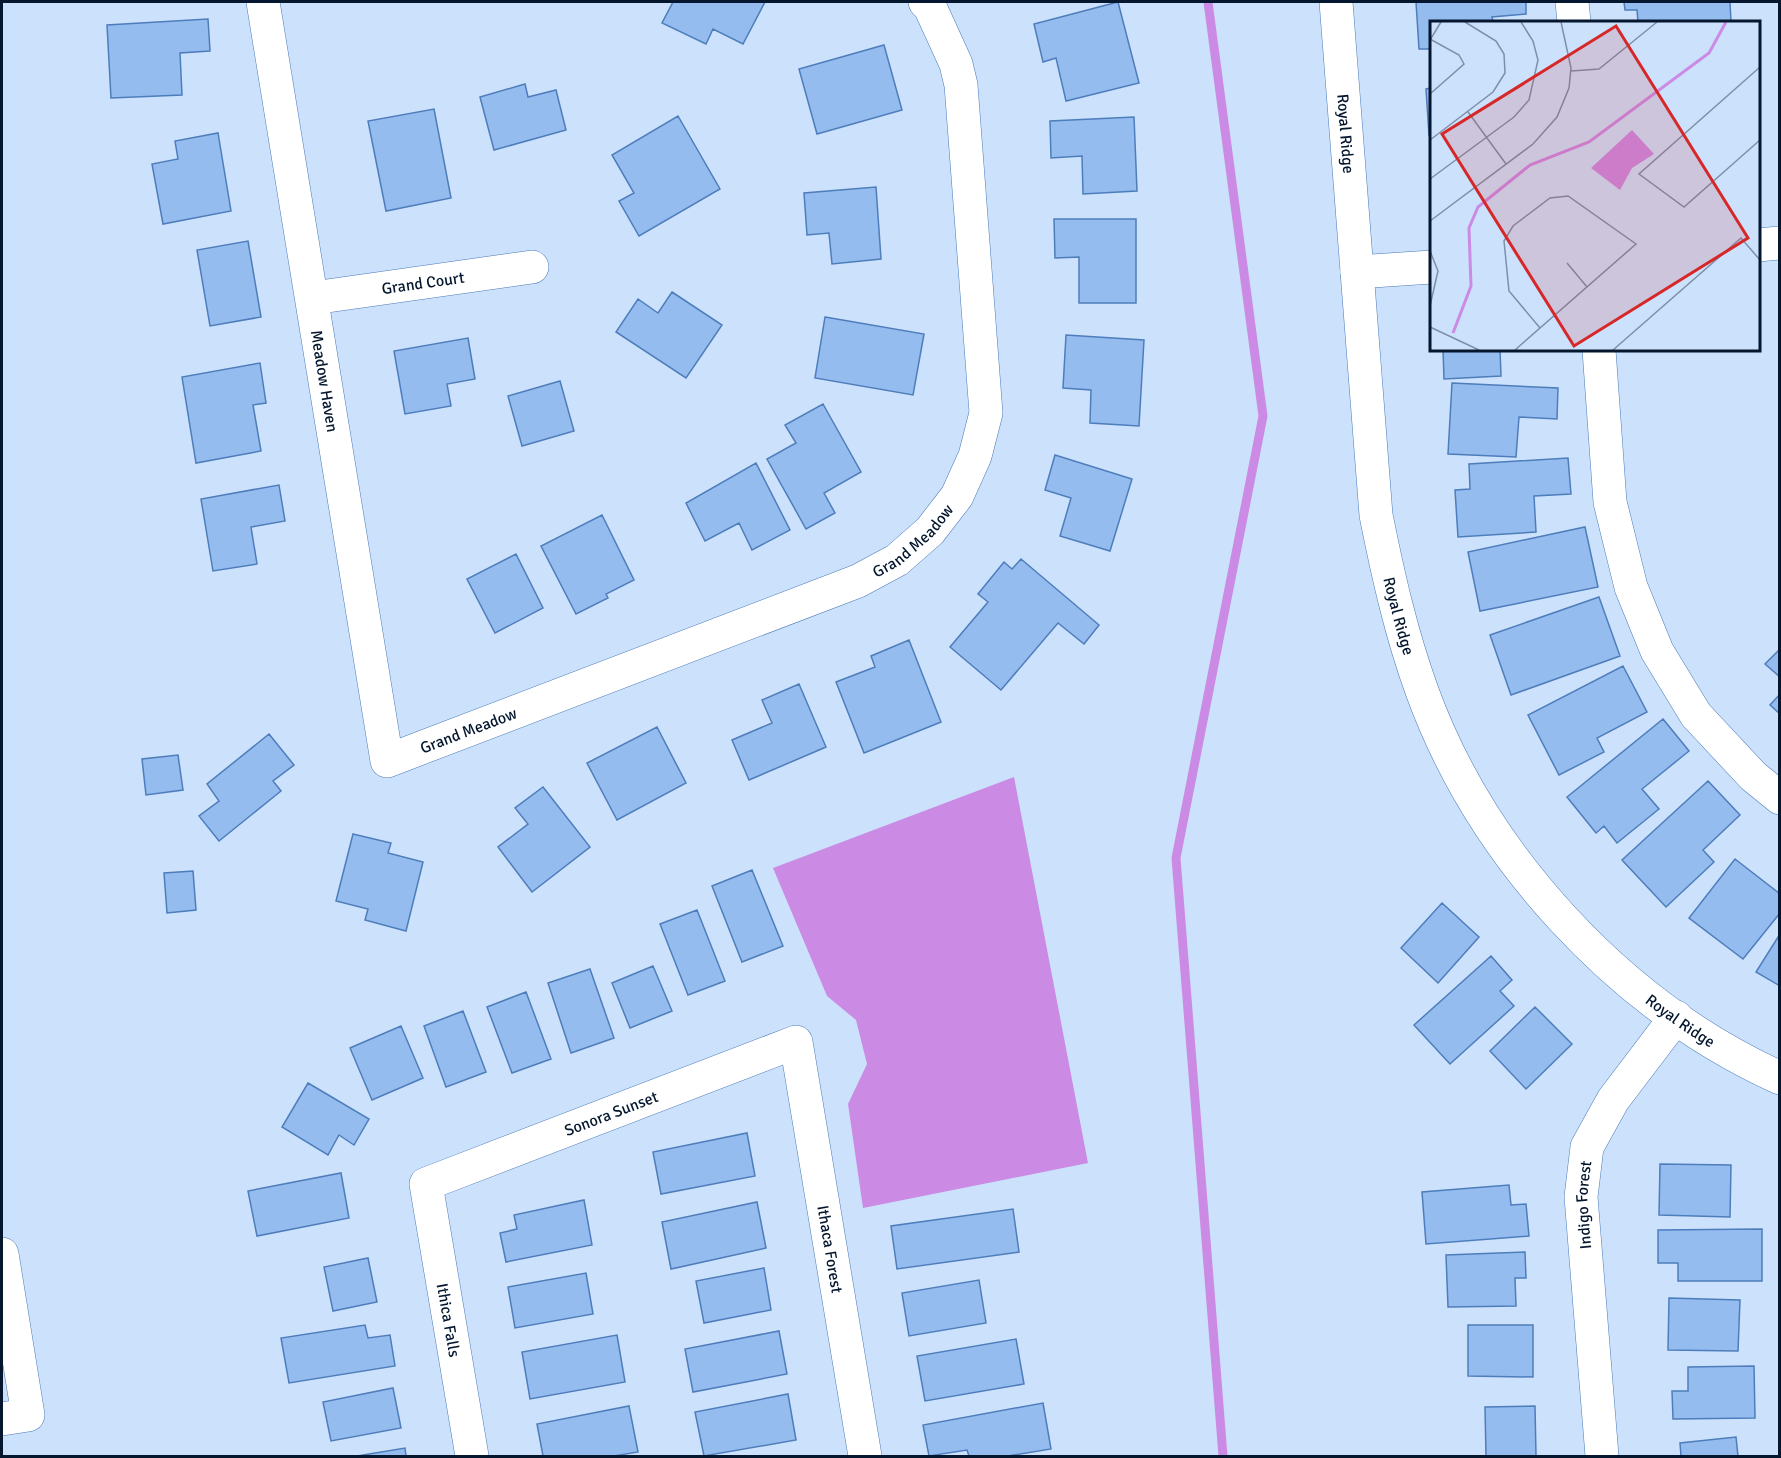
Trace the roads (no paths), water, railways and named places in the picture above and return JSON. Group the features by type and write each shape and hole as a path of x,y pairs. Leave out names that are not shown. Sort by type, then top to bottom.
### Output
{"street":[{"name":"Meadow Haven","path":"263,2 387,761"},
{"name":"Grand Meadow","path":"387,761 858,581 897,560 930,531 957,496 975,456 986,413 961,85 956,64 930,7 925,2"},
{"name":"Royal Ridge","path":"1336,2 1376,515 1391,592 1422,691 1451,759 1488,823 1532,883 1581,938 1636,988 1676,1017 1760,1069 1779,1078"},
{"path":"1572,2 1574,21"},
{"path":"1760,245 1779,243"},
{"name":"Grand Court","path":"313,298 532,267"},
{"path":"1357,272 1430,267"},
{"path":"1599,351 1610,502 1631,587 1658,651 1696,715 1753,776 1779,798"},
{"name":"Indigo Forest","path":"1602,1456 1581,1197 1587,1147 1613,1100 1676,1017"},
{"name":"Sonora Sunset","path":"426,1184 796,1042"},
{"name":"Ithaca Forest","path":"796,1042 865,1456"},
{"name":"Ithica Falls","path":"426,1184 472,1456"},
{"path":"2,1254 28,1415 2,1419"}],"waterway":[{"path":"1208,2 1263,416 1176,858 1223,1456"}]}
